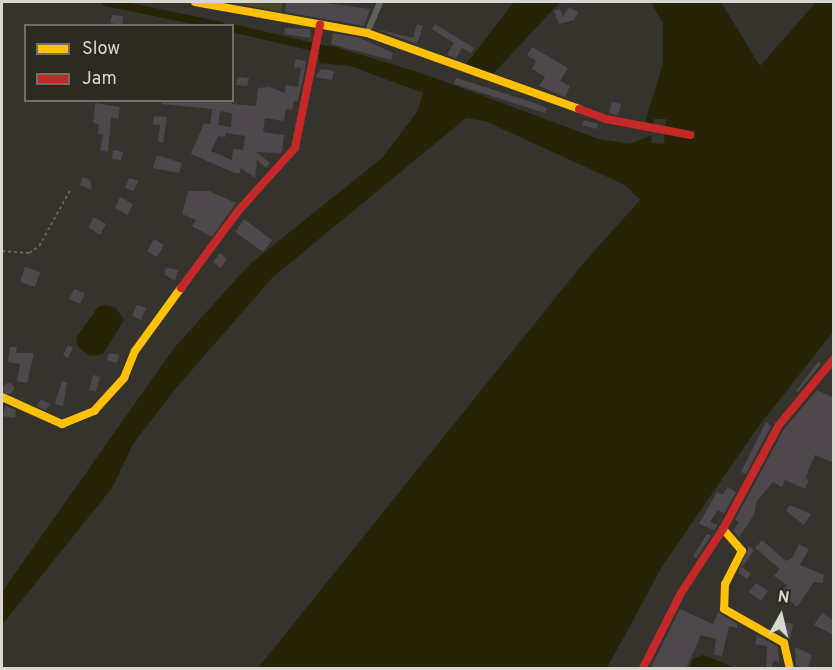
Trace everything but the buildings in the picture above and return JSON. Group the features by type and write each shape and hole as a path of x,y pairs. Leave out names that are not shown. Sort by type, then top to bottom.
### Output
{"street":[{"path":"195,2 319,29 367,33 606,119 691,135"},
{"path":"367,33 380,2"},
{"path":"2,397 62,424 84,417 124,378 135,351 239,210 295,148 319,29"},
{"path":"643,669 681,592 723,529 779,425 834,359"},
{"path":"723,529 742,550 725,584 724,609 784,643 790,669"}],"path":[{"path":"2,251 29,253 39,246 70,190"}],"shaded area":[{"path":"227,2 283,2 281,12"},
{"path":"514,2 560,2 492,75 466,64"},
{"path":"651,2 721,2 760,66 816,2 833,2 833,332 758,427 663,565 607,668 258,668 581,266 640,200 625,185 485,121 466,118 273,277 176,388 133,444 112,488 2,625 2,592 174,348 250,264 382,158 417,112 423,93 350,66 319,63 319,55 328,45 421,73 599,139 630,144 652,135 651,143 664,144 666,119 654,119 653,126 644,125 663,64 663,24"},
{"path":"105,305 116,308 124,320 103,354 90,356 78,347 76,338 98,307"},
{"path":"703,655 735,668 689,668 693,659"}],"waterway":[{"path":"106,2 212,24"},
{"path":"234,28 335,52"}],"traffic: slow":[{"path":"195,2 367,33 579,109"},
{"path":"2,397 62,424 94,411 124,378 135,351 181,288"},
{"path":"723,529 742,551 725,584 724,609 784,643 790,668"}],"traffic: jam":[{"path":"181,288 239,210 295,148 320,25"},
{"path":"579,109 606,119 691,135"},
{"path":"643,668 681,593 723,529 779,425 834,359"}]}
